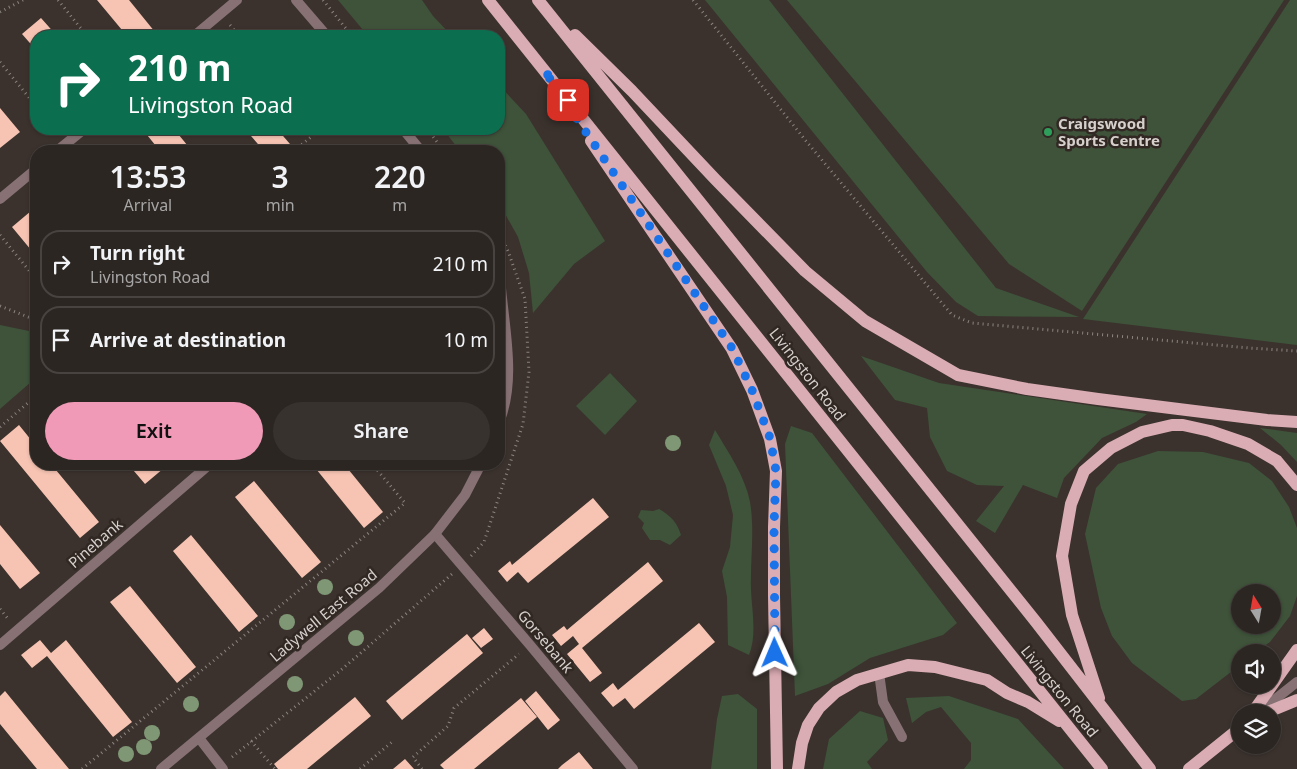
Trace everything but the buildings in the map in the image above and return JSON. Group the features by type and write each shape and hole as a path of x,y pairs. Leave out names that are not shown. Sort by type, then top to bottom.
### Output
{"main road":[{"name":"Livingston Road","path":"488,0 1102,769"},
{"name":"Livingston Road","path":"538,0 1025,608 1150,769"},
{"path":"546,10 588,47 632,91 721,186 805,270 865,321 958,375 1027,389 1098,399 1266,420 1297,422"},
{"path":"544,70 732,348 752,390 770,438 776,471 774,596 777,769"},
{"path":"1102,708 1072,615 1062,556 1071,504 1084,472 1111,448 1142,432 1172,425 1184,425 1210,430 1248,444 1277,461 1297,484"},
{"path":"1260,704 1297,650"},
{"path":"798,769 802,743 808,725 818,708 836,692 857,680 908,665 935,666 986,680 1028,702 1068,727"},
{"path":"1281,707 1297,700"},
{"path":"1189,769 1231,735"}],"street":[{"path":"201,30 237,0"},
{"path":"296,0 322,30"},
{"path":"64,145 77,135"},
{"path":"408,135 416,145"},
{"path":"0,199 30,174"},
{"path":"505,330 509,371 505,400"},
{"name":"Pinebank","path":"0,645 203,470"},
{"name":"Ladywell East Road","path":"161,769 379,588 435,534 465,496 478,470"},
{"name":"Gorsebank","path":"435,534 633,769"},
{"path":"879,672 883,702 902,736"},
{"path":"1269,704 1297,682"},
{"path":"199,738 223,769"}],"path":[{"path":"0,12 22,0"},
{"path":"58,0 83,30"},
{"path":"323,0 347,30"},
{"path":"693,0 806,141 952,315 972,323 1297,351"},
{"path":"0,62 30,99"},
{"path":"301,145 313,135"},
{"path":"432,135 439,145"},
{"path":"0,235 30,272"},
{"path":"0,306 30,318"},
{"path":"0,427 30,401"},
{"path":"82,769 405,503 377,470"},
{"path":"422,769 413,758 448,726 454,708 530,645"},
{"path":"252,741 275,769"},
{"path":"360,769 392,742"}],"green space":[{"path":"338,0 422,0 433,16 446,30 363,30"},
{"path":"705,0 769,0 996,288 1079,317 978,316 956,302 927,272"},
{"name":"Craigswood Sports Centre","path":"787,0 1284,0 1082,311 1009,264"},
{"path":"1290,0 1297,0 1297,345 1083,319"},
{"path":"505,91 526,114 605,241 574,264 533,313 529,273 518,237 505,214 505,145 455,145 448,135 505,135"},
{"path":"0,325 29,331 30,383 0,409"},
{"path":"861,356 939,383 1147,414 1136,422 1102,438 1064,478 1057,498 1023,485 995,533 976,521 1004,486 977,485 947,471 930,437 927,408 895,400"},
{"path":"610,373 637,401 605,435 576,406"},
{"path":"791,426 812,433 957,623 943,635 870,658 828,684 795,696 785,444"},
{"path":"1260,428 1297,433 1297,462 1281,445"},
{"path":"715,430 740,474 750,502 752,524 751,590 753,640 749,655 728,645 727,597 722,571 730,547 733,515 726,486 709,445"},
{"path":"1158,451 1203,452 1249,463 1272,481 1289,507 1297,528 1297,596 1290,616 1281,628 1281,584 1231,584 1231,634 1276,634 1267,644 1231,644 1231,672 1196,699 1182,701 1132,663 1112,636 1101,608 1085,534 1096,488 1118,464"},
{"path":"659,509 673,520 678,526 681,535 670,545 660,540 650,540 642,528 644,523 638,517 641,510 653,511"},
{"path":"738,694 757,709 757,769 711,769 717,719 722,696"},
{"path":"949,696 1018,719 1064,769 964,769 971,760 971,743 941,707 926,712 912,723 906,698"},
{"path":"860,711 883,718 888,740 867,762 872,769 823,769 829,739"}],"place":[{"name":"Craigswood Sports Centre","path":"1048,132"}],"route":[{"path":"568,100 544,70 732,348 752,390 770,438 776,471 774,527 775,653"}]}
